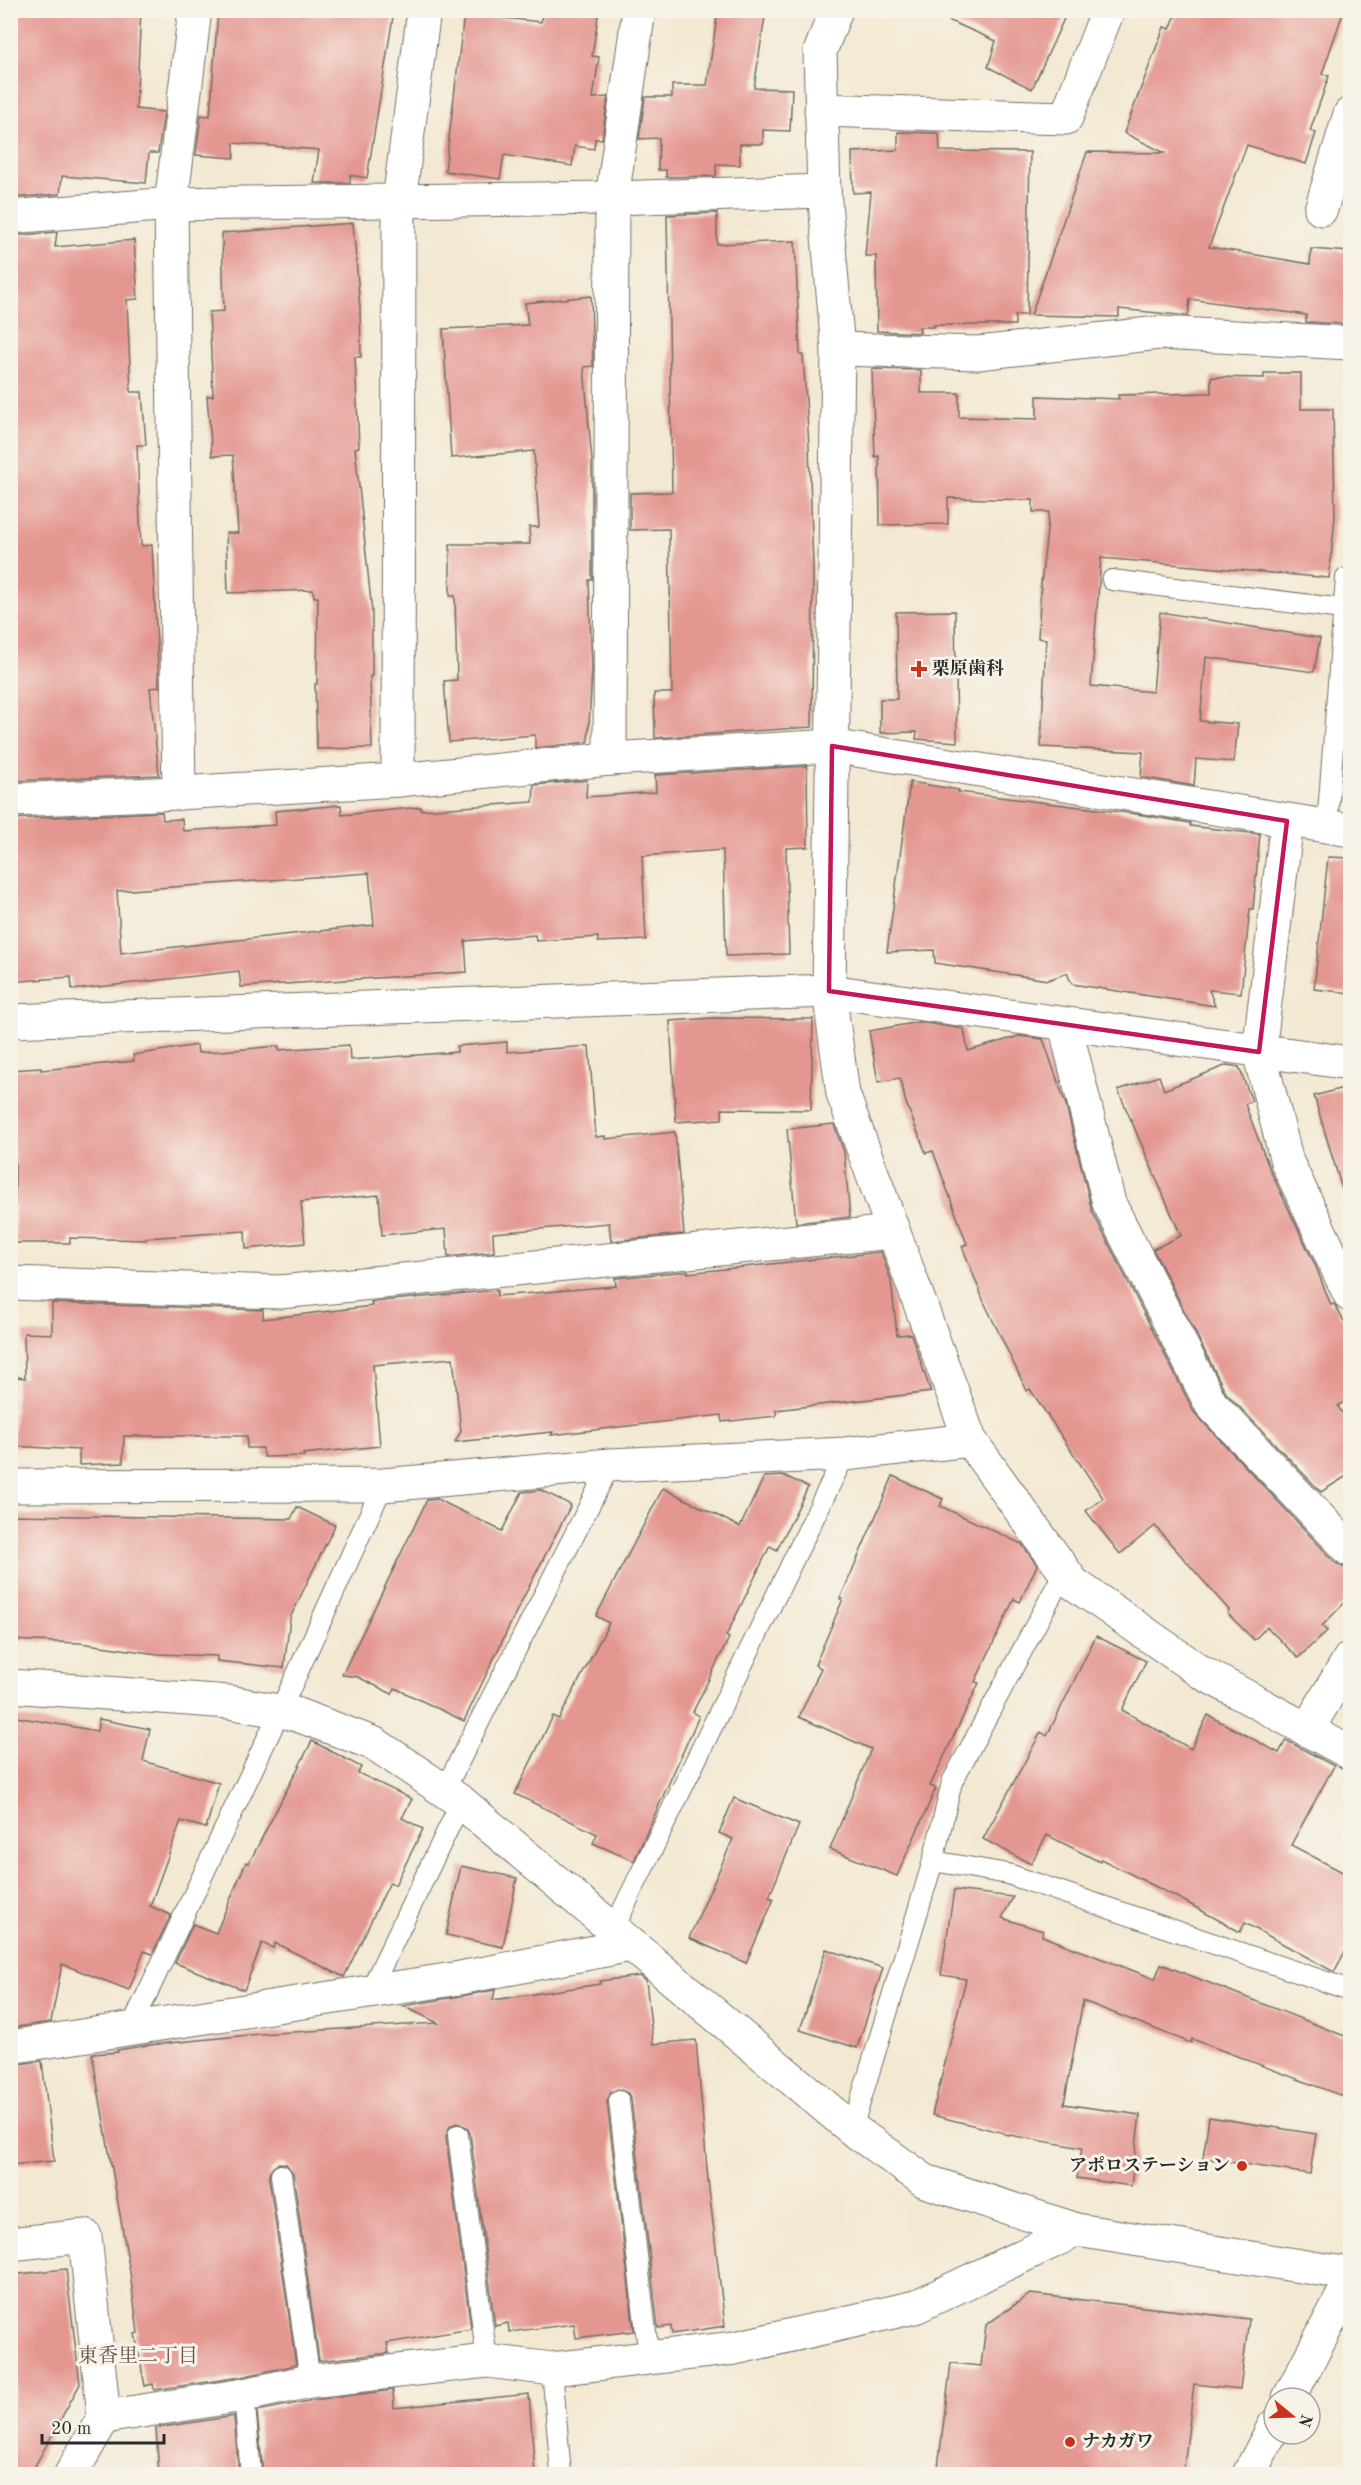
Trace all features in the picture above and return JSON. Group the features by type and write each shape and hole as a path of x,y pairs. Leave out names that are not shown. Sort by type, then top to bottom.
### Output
{"street":[{"path":"179,793 171,204 195,10"},
{"path":"398,780 399,201 424,10"},
{"path":"610,759 612,198 639,10"},
{"path":"836,10 820,52 824,191 838,349 829,991 843,1094 970,1440 1064,1572 1073,1583 1200,1672 1350,1753"},
{"path":"821,110 1066,118 1108,10"},
{"path":"1321,209 1350,114"},
{"path":"10,217 171,204 612,198 824,191"},
{"path":"838,349 978,353 1159,333 1350,343"},
{"path":"10,800 398,780 610,759 832,746 1339,828"},
{"path":"1287,820 1259,1052 1287,1162 1350,1295"},
{"path":"10,1020 829,991 1350,1063"},
{"path":"1065,1024 1109,1203 1211,1404 1350,1550"},
{"path":"10,1283 280,1292 892,1232"},
{"path":"10,1486 383,1485 610,1465 845,1454 970,1440"},
{"path":"1307,1730 1350,1658"},
{"path":"10,1686 229,1702 295,1714 375,1744 452,1797 852,2129 925,2181 1077,2230 1350,2274"},
{"path":"10,2047 460,1978 622,1938"},
{"path":"104,2417 244,2395 310,2381 487,2361 552,2369 735,2348 915,2307 1077,2230"},
{"path":"10,2244 86,2236 104,2417 71,2475"},
{"path":"1295,2386 1350,2282"},
{"path":"1249,2475 1264,2446"}],"lane":[{"path":"1339,828 1343,609 1346,578"},
{"path":"1112,580 1343,609"},
{"path":"622,1938 845,1454"},
{"path":"370,1991 452,1797 610,1465"},
{"path":"130,2028 280,1711 383,1485"},
{"path":"852,2129 933,1861 952,1782 1064,1572"},
{"path":"933,1861 1008,1874 1350,1990"},
{"path":"619,2101 649,2358"},
{"path":"458,2135 487,2361"},
{"path":"281,2175 310,2381"},
{"path":"552,2369 561,2475"},
{"path":"244,2395 251,2475"}],"highlighted area":[{"path":"832,746 1287,821 1259,1052 829,991"}],"building":[{"path":"10,10 141,10 136,109 164,112 158,153 149,153 146,183 62,176 60,194 10,198"},
{"path":"218,10 394,10 367,178 350,175 350,183 314,183 319,150 234,143 234,158 196,155 201,115 210,116"},
{"path":"543,10 599,10 592,56 599,57 593,98 608,97 602,139 595,139 594,149 575,146 572,166 504,155 500,179 445,171 464,14 541,22"},
{"path":"718,10 766,10 754,88 792,89 790,131 763,130 763,144 740,144 740,165 716,164 716,176 666,177 666,170 658,170 659,138 639,139 645,97 672,97 672,85 707,85"},
{"path":"925,10 1068,10 1032,89 988,67 996,41"},
{"path":"1178,10 1344,10 1322,74 1329,76 1310,131 1316,133 1306,164 1247,145 1209,247 1310,264 1311,249 1350,252 1350,312 1346,312 1345,324 1306,322 1306,315 1190,299 1188,316 1119,309 1119,317 1031,315 1087,152 1165,153 1124,133 1164,27 1170,29"},
{"path":"898,132 939,133 940,151 1030,152 1027,315 1015,315 1015,325 934,325 934,327 919,327 920,333 877,331 876,256 865,256 871,192 853,193 852,152 898,150"},
{"path":"717,213 717,244 795,241 800,355 803,355 809,445 813,567 812,727 655,738 654,693 672,693 669,529 630,530 630,493 672,492 667,215"},
{"path":"353,223 360,308 361,357 355,357 359,447 355,448 372,612 372,676 370,676 372,748 317,749 315,684 317,684 318,597 314,597 313,590 228,593 226,533 238,533 233,455 212,456 207,396 213,396 209,312 224,311 222,233"},
{"path":"57,232 55,247 134,240 138,299 127,300 131,392 142,392 146,445 137,445 141,546 152,545 159,687 150,688 159,775 10,781 10,236"},
{"path":"591,296 593,366 584,367 592,462 592,580 589,580 592,671 588,742 535,748 535,735 449,742 444,681 457,680 455,596 450,596 450,544 530,544 529,527 539,527 534,451 451,458 443,329 528,325 525,303"},
{"path":"872,369 921,370 921,393 959,393 959,417 1037,419 1037,396 1119,399 1118,395 1211,393 1211,377 1264,378 1264,373 1301,373 1301,409 1333,409 1335,516 1329,578 1101,558 1091,686 1153,692 1160,612 1320,638 1314,672 1206,657 1200,721 1238,724 1234,762 1196,759 1194,786 1141,777 1143,752 1041,747 1046,639 1038,638 1049,512 1033,512 1033,500 948,498 948,524 880,525 879,456 875,457"},
{"path":"955,611 957,742 916,739 917,732 880,733 880,699 897,699 896,612"},
{"path":"807,766 808,847 786,848 789,954 726,956 723,850 642,856 646,940 598,942 598,937 536,941 535,935 465,941 467,972 241,987 239,971 72,990 71,977 10,982 10,819 162,812 163,820 182,819 183,831 276,825 275,811 341,805 342,815 421,807 421,810 533,802 534,785 587,780 586,797 656,792 655,775","holes":["369,873 374,925 121,953 117,891"]},
{"path":"910,782 959,790 958,792 1137,814 1190,823 1190,826 1260,834 1253,909 1250,909 1241,993 1209,990 1215,1006 1072,984 1067,973 1048,980 935,963 934,950 887,952"},
{"path":"1328,857 1350,858 1350,993 1314,989"},
{"path":"714,1018 813,1019 811,1110 722,1109 722,1119 676,1122 670,1021"},
{"path":"919,1022 964,1029 968,1051 1019,1036 1043,1039 1066,1105 1092,1211 1194,1412 1336,1563 1350,1571 1350,1597 1322,1626 1327,1631 1298,1658 1267,1627 1254,1640 1227,1613 1229,1610 1155,1526 1120,1554 1086,1511 1103,1498 1030,1389 1027,1391 984,1302 962,1246 967,1244 933,1151 926,1153 906,1103 900,1078 878,1082 869,1031"},
{"path":"507,1042 507,1052 589,1046 596,1137 605,1136 605,1139 675,1132 684,1234 611,1241 609,1223 493,1233 494,1252 448,1257 446,1229 382,1235 379,1195 301,1202 305,1243 246,1249 245,1231 146,1238 146,1240 70,1238 70,1243 15,1243 15,1151 10,1152 10,1070 41,1068 41,1070 134,1061 133,1055 197,1045 198,1053 279,1046 279,1050 349,1045 350,1060 457,1052 457,1046"},
{"path":"1227,1065 1239,1067 1252,1101 1245,1104 1270,1170 1316,1267 1331,1305 1334,1304 1350,1332 1350,1398 1338,1406 1350,1426 1350,1474 1321,1492 1226,1393 1153,1249 1181,1236 1118,1090 1159,1076 1164,1090"},
{"path":"1350,1086 1350,1188 1342,1189 1314,1096"},
{"path":"834,1124 844,1152 850,1217 796,1223 787,1129"},
{"path":"881,1252 891,1280 897,1335 911,1334 931,1392 776,1410 776,1416 722,1422 721,1415 551,1435 553,1432 455,1442 461,1431 453,1358 373,1365 380,1446 303,1454 304,1456 264,1457 263,1448 247,1448 247,1436 124,1436 123,1463 79,1465 79,1450 13,1446 17,1377 25,1378 24,1333 52,1334 52,1303 263,1310 263,1319 372,1306 371,1302 497,1290 497,1296 616,1286 615,1278 688,1271 688,1273"},
{"path":"785,1476 808,1487 777,1550 770,1546 726,1636 729,1638 693,1712 699,1716 634,1861 593,1843 597,1834 515,1794 553,1716 559,1719 609,1623 596,1616 663,1488 740,1527 764,1477"},
{"path":"893,1476 943,1499 940,1506 1022,1544 1037,1565 1020,1602 1014,1599 975,1682 979,1683 930,1786 936,1788 897,1876 830,1849 871,1749 799,1717 821,1668 815,1665 843,1599 840,1599"},
{"path":"541,1490 571,1505 464,1721 395,1688 392,1694 358,1677 342,1675 427,1500 437,1499 502,1531 522,1492"},
{"path":"297,1507 335,1525 290,1618 284,1668 217,1661 217,1656 157,1654 80,1643 10,1640 10,1515 291,1519"},
{"path":"1096,1636 1146,1661 1122,1710 1191,1749 1208,1715 1279,1753 1286,1740 1334,1766 1291,1845 1350,1876 1350,1942 1334,1972 1245,1923 1240,1932 1101,1859 1100,1862 1047,1835 1031,1864 983,1839 1041,1732 1047,1736"},
{"path":"10,1716 97,1731 99,1719 150,1729 143,1761 219,1783 206,1828 181,1821 150,1906 171,1915 152,1954 144,1951 129,1990 62,1964 51,2022 10,2028 10,1805 15,1776 10,1775"},
{"path":"312,1741 361,1767 358,1773 412,1799 402,1818 423,1829 395,1885 390,1882 344,1977 275,1943 273,1948 262,1943 244,1990 175,1963 193,1924 216,1933 246,1862 249,1863"},
{"path":"734,1798 799,1825 769,1897 774,1899 746,1963 689,1938 733,1839 719,1833"},
{"path":"461,1866 517,1878 503,1947 446,1935"},
{"path":"954,1890 1013,1897 1002,1918 1043,1931 1042,1936 1155,1979 1161,1964 1350,2038 1350,2099 1192,2039 1191,2043 1083,2001 1064,2104 1140,2115 1131,2186 1077,2178 1082,2148 1004,2134 932,2115 966,1979 941,1975"},
{"path":"826,1949 883,1968 857,2048 800,2030"},
{"path":"640,1976 646,1981 653,2044 696,2040 708,2180 725,2326 672,2334 671,2326 658,2328 631,2100 628,2093 618,2089 611,2092 607,2102 634,2331 576,2338 574,2324 509,2332 508,2323 495,2326 470,2133 467,2127 457,2123 450,2126 446,2137 471,2329 387,2343 389,2353 319,2361 293,2173 286,2164 279,2163 270,2170 269,2177 296,2365 241,2377 154,2390 153,2384 145,2386 135,2334 138,2333 130,2272 92,2054 118,2052 117,2050 149,2045 260,2034 438,2023 403,2006 495,1990 493,2000"},
{"path":"42,2061 54,2161 10,2165 10,2065"},
{"path":"1209,2117 1316,2134 1310,2174 1203,2158"},
{"path":"66,2269 80,2384 30,2475 10,2475 10,2402 17,2390 10,2331 10,2275"},
{"path":"1030,2294 1249,2319 1240,2389 1194,2384 1183,2475 937,2475 951,2363 981,2366 986,2325"},
{"path":"393,2390 394,2408 529,2394 535,2475 263,2475 257,2411 313,2400"},
{"path":"234,2416 239,2475 159,2475 156,2428"}],"place":[{"name":"栗原歯科","path":"919,669"},
{"name":"アポロステーション","path":"1242,2166"},
{"name":"ナカガワ","path":"1070,2442"}],"district":[{"name":"東香里二丁目","path":"138,2357"}]}
